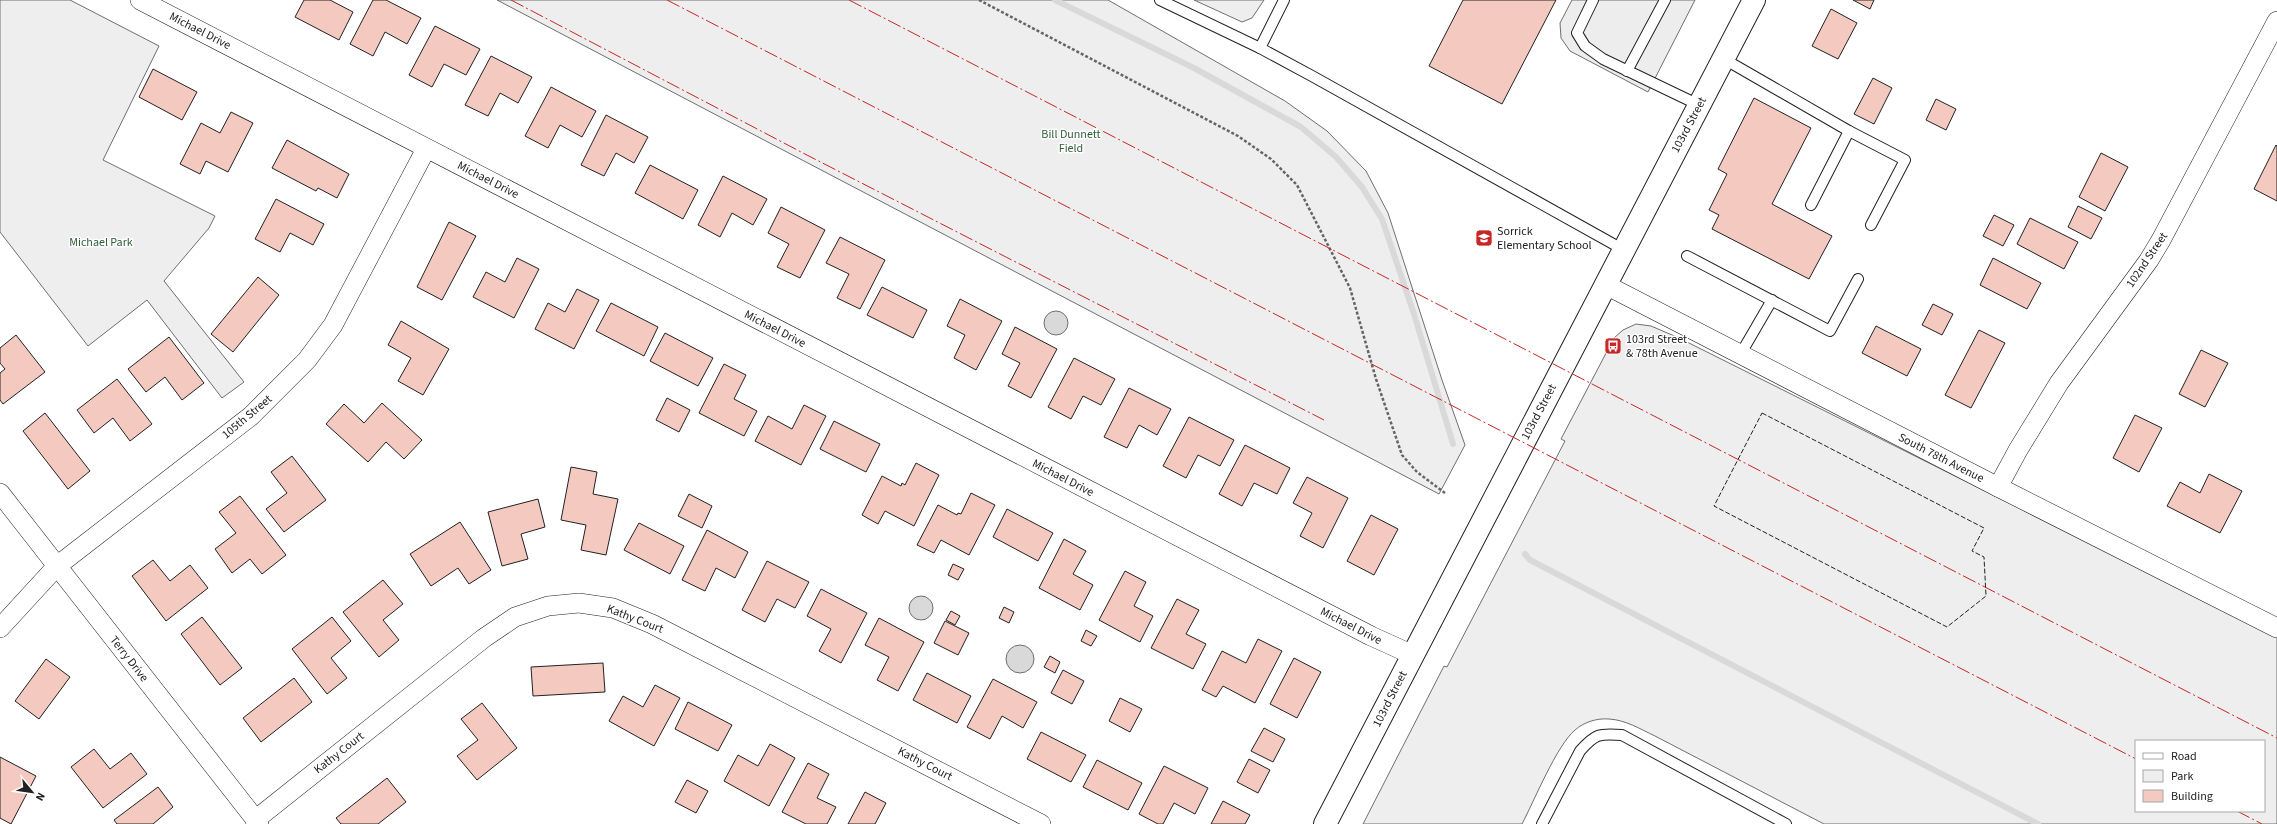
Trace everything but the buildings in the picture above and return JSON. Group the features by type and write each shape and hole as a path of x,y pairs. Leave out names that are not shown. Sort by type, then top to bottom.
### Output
{"street":[{"name":"Michael Drive","path":"140,0 1371,636 1413,655"},
{"name":"103rd Street","path":"1325,824 1754,0"},
{"name":"102nd Street","path":"1998,487 2018,450 2059,383 2149,260 2161,240 2277,21"},
{"name":"105th Street","path":"0,628 57,566 251,416 307,360 333,325 426,149"},
{"name":"South 78th Avenue","path":"1606,285 1998,487 2277,628"},
{"name":"Terry Drive","path":"0,493 257,822"},
{"name":"Kathy Court","path":"257,822 484,638 515,617 548,606 579,603 613,608 652,624 1041,824"}],"lane":[{"path":"1160,0 1260,48 1624,250"},
{"path":"1260,48 1284,0"},
{"path":"1593,0 1577,33 1585,46 1602,58 1700,105"},
{"path":"1628,71 1665,0"},
{"path":"1724,58 1849,131 1905,160 1871,225"},
{"path":"1811,205 1849,131"},
{"path":"1687,256 1830,331 1858,279"},
{"path":"1740,355 1772,300"},
{"path":"1542,824 1580,751 1589,741 1600,733 1622,735 1786,824"}],"path":[{"path":"979,0 1238,136 1271,159 1297,185 1320,227 1350,288 1376,379 1402,455 1417,472 1445,493"}],"green space":[{"name":"Michael Park","path":"0,0 70,0 159,46 103,160 215,216 209,228 164,281 244,382 222,398 147,300 88,346 0,232"},
{"name":"Bill Dunnett Field","path":"497,0 1108,0 1285,101 1327,131 1366,171 1388,213 1442,380 1465,445 1439,494"},
{"path":"1194,0 1264,0 1252,18 1242,22"},
{"path":"1636,324 1651,326 1679,338 2277,637 2277,824 1824,824 1638,728 1621,721 1600,719 1582,725 1568,737 1553,760 1522,824 1363,824 1444,666 1447,667 1565,441 1561,439 1614,338 1623,330"}],"shaded area":[{"path":"1572,0 1695,0 1648,92 1570,51 1561,38 1560,23"},
{"path":"1056,311 1061,312 1067,318 1067,328 1061,334 1056,335 1051,334 1045,328 1044,323 1045,318 1051,312"},
{"path":"921,596 926,597 932,603 932,613 926,619 921,620 916,619 910,613 909,608 910,603 916,597"},
{"path":"1020,645 1030,649 1034,659 1030,669 1020,673 1010,669 1006,659 1010,649"}],"waterway":[{"path":"1055,0 1194,68 1301,127 1336,157 1362,187 1382,219 1414,314 1453,444"},
{"path":"1525,554 1530,560 2038,824"}],"fence":[{"path":"1762,413 1984,528 1972,551 1984,557 1986,596 1947,627 1714,506 1762,413"}],"power":[{"path":"511,0 803,153 1324,420"},
{"path":"667,0 2135,758"},
{"path":"849,0 2277,738"},
{"path":"2239,812 2262,824"}],"place":[{"name":"Sorrick Elementary School","path":"1484,238"},
{"name":"103rd Street & 78th Avenue","path":"1613,346"}]}
